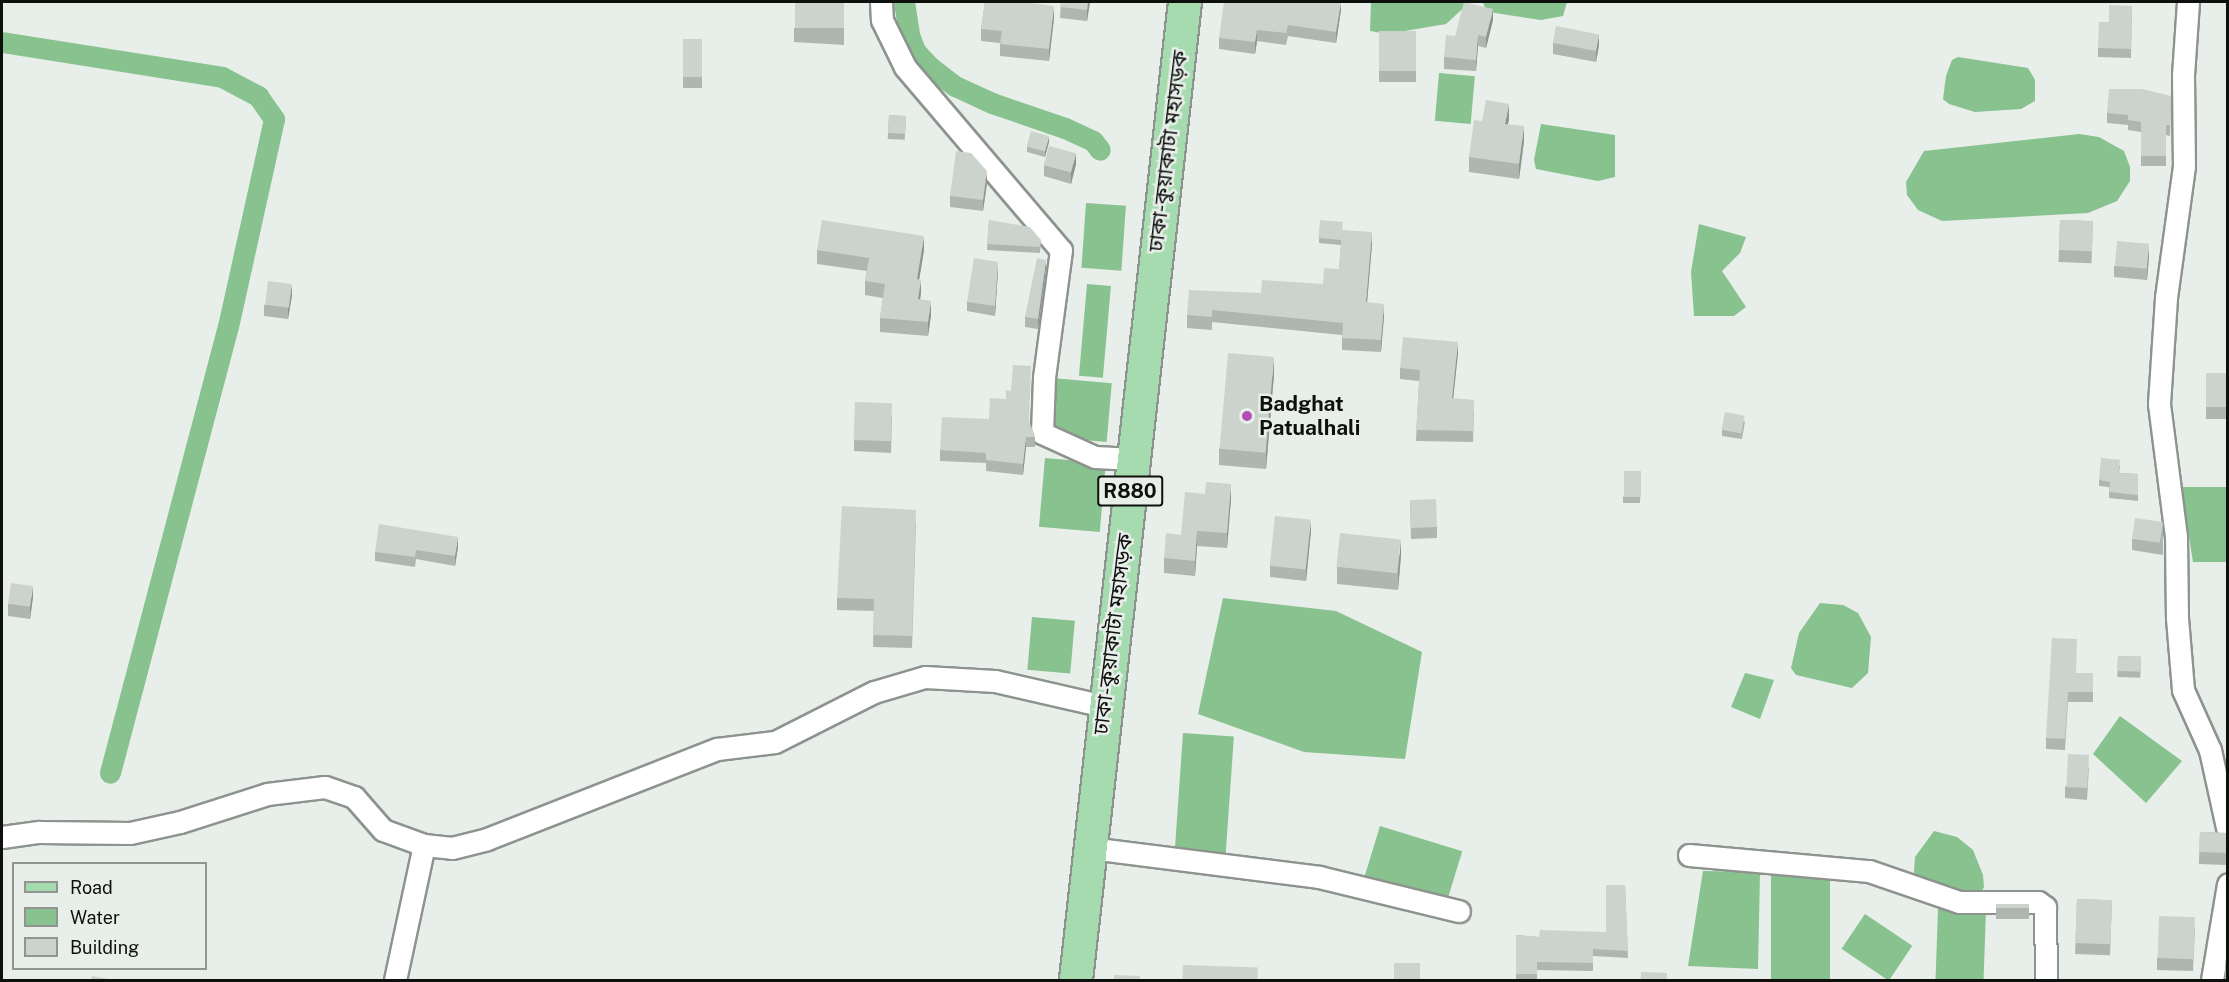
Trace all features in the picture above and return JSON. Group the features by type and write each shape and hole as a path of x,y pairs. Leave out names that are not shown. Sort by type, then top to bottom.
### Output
{"main road":[{"name":"ঢাকা-কুয়াকাটা মহাসড়ক","path":"1076,981 1104,706 1185,2"}],"street":[{"path":"881,2 882,20 905,67 1061,250 1044,378 1042,433 1095,457 1134,459"},
{"path":"2188,2 2183,75 2184,166 2166,298 2159,404 2176,537 2177,618 2183,690 2210,750 2228,832"},
{"path":"2,837 39,832 130,833 180,822 267,794 325,787 354,797 383,830 424,844 452,848 487,839 717,748 775,742 874,692 925,677 995,681 1104,706"},
{"path":"395,981 424,844"},
{"path":"1090,848 1319,877 1459,911"},
{"path":"1689,855 1869,871 1959,902 2038,902 2045,908 2046,981"},
{"path":"2212,981 2228,884"}],"water":[{"path":"1371,2 1470,2 1446,24 1387,34 1370,31"},
{"path":"1483,2 1567,2 1563,16 1541,20 1495,13 1485,8"},
{"path":"1958,57 2028,68 2035,80 2035,101 2021,109 1975,112 1949,104 1943,99 1946,76 1952,60"},
{"path":"1439,73 1475,76 1471,124 1435,121"},
{"path":"1541,124 1615,135 1615,177 1598,181 1536,169 1534,160"},
{"path":"2079,134 2099,137 2124,151 2130,167 2130,181 2117,201 2088,213 1942,221 1918,210 1907,195 1906,182 1924,151"},
{"path":"1086,203 1126,206 1121,271 1081,268"},
{"path":"1699,224 1746,237 1740,253 1722,271 1746,307 1734,316 1694,316 1691,272"},
{"path":"1087,284 1111,286 1103,378 1079,376"},
{"path":"1052,378 1112,383 1107,442 1047,437"},
{"path":"1045,458 1106,463 1100,532 1039,527"},
{"path":"2181,487 2227,487 2227,562 2193,562"},
{"path":"1223,598 1336,611 1422,652 1405,759 1304,752 1198,714"},
{"path":"1820,603 1843,605 1858,613 1871,637 1868,673 1852,688 1796,675 1791,668 1799,633"},
{"path":"1032,617 1075,621 1070,674 1027,670"},
{"path":"1745,673 1774,680 1760,719 1731,707"},
{"path":"2120,716 2182,761 2146,803 2093,754"},
{"path":"1183,733 1234,737 1226,853 1175,850"},
{"path":"1380,826 1462,851 1446,903 1364,878"},
{"path":"1934,831 1957,837 1973,850 1983,875 1984,887 1980,894 1969,898 1922,883 1914,872 1915,857"},
{"path":"1703,871 1760,872 1758,969 1688,966"},
{"path":"1771,872 1830,872 1830,980 1771,980"},
{"path":"1938,909 1986,911 1984,980 1936,980"},
{"path":"1865,914 1912,946 1889,980 1842,949"}],"building":[{"path":"795,2 844,2 844,28 795,28"},
{"path":"985,2 1023,2 1054,6 1049,49 1000,44 1002,31 981,29"},
{"path":"1061,2 1088,2 1087,10 1060,7"},
{"path":"1224,2 1341,2 1336,32 1288,25 1286,33 1257,30 1255,42 1219,38"},
{"path":"1464,2 1493,9 1486,37 1478,35 1476,60 1444,57 1446,35 1455,36"},
{"path":"2109,5 2132,6 2131,49 2098,48 2099,22 2109,22"},
{"path":"1556,26 1599,34 1596,51 1553,43"},
{"path":"1379,31 1416,31 1416,71 1379,71"},
{"path":"683,39 702,39 702,77 683,77"},
{"path":"2109,89 2142,89 2171,96 2170,125 2166,125 2166,156 2141,156 2141,122 2128,120 2128,115 2107,113"},
{"path":"1486,100 1509,104 1505,124 1524,126 1519,164 1469,157 1474,120 1482,121"},
{"path":"889,115 906,116 905,134 888,133"},
{"path":"1031,131 1049,136 1045,152 1027,146"},
{"path":"1049,146 1076,153 1071,173 1044,165"},
{"path":"956,151 971,153 987,171 983,200 950,196"},
{"path":"822,220 924,236 917,279 921,280 918,299 931,301 928,322 880,318 885,284 865,281 869,258 817,250"},
{"path":"989,220 1030,227 1041,240 1040,247 987,244"},
{"path":"1320,220 1343,222 1341,240 1318,238"},
{"path":"2060,220 2093,221 2092,251 2059,250"},
{"path":"1342,230 1372,232 1366,302 1384,304 1381,340 1342,338 1343,323 1212,310 1212,317 1187,315 1189,290 1261,293 1262,280 1323,284 1324,268 1339,269"},
{"path":"2117,241 2149,244 2147,269 2115,266"},
{"path":"974,258 998,262 995,306 967,302"},
{"path":"1037,258 1046,260 1038,319 1025,317"},
{"path":"268,281 292,284 289,308 265,305"},
{"path":"1403,337 1458,342 1452,398 1474,400 1473,431 1416,430 1420,370 1400,368"},
{"path":"1228,353 1274,357 1265,453 1220,449"},
{"path":"1013,365 1031,366 1029,422 1035,437 1026,437 1023,464 986,460 986,453 940,450 942,417 989,419 990,398 1006,399 1006,390 1011,391"},
{"path":"2206,373 2228,373 2228,407 2206,407"},
{"path":"855,402 892,403 891,441 854,440"},
{"path":"1725,412 1745,416 1741,433 1722,430"},
{"path":"2101,458 2120,460 2118,473 2138,474 2138,495 2109,492 2110,482 2099,480"},
{"path":"1624,471 1641,471 1641,497 1624,497"},
{"path":"1206,482 1231,484 1227,533 1197,531 1195,561 1164,558 1166,533 1181,535 1185,492 1205,494"},
{"path":"1436,499 1437,527 1411,528 1410,500"},
{"path":"842,506 916,510 912,636 873,635 874,599 837,598"},
{"path":"1275,516 1311,520 1306,569 1270,566"},
{"path":"2135,518 2163,522 2160,543 2132,539"},
{"path":"379,524 458,537 455,556 416,550 415,557 375,552"},
{"path":"1340,533 1401,539 1397,573 1336,567"},
{"path":"11,583 33,586 30,607 8,604"},
{"path":"2052,638 2077,639 2076,673 2093,673 2093,692 2068,692 2065,739 2046,738"},
{"path":"2118,656 2141,657 2140,672 2117,671"},
{"path":"2068,754 2089,755 2087,788 2066,787"},
{"path":"2200,832 2228,833 2227,853 2199,852"},
{"path":"1606,885 1625,885 1628,951 1593,949 1593,963 1537,962 1537,974 1516,974 1516,935 1539,937 1540,930 1606,932"},
{"path":"2077,899 2112,900 2110,944 2075,943"},
{"path":"1996,904 2029,904 2029,908 1996,908"},
{"path":"2159,916 2195,917 2194,959 2158,958"},
{"path":"2228,948 2228,965 2225,964"},
{"path":"1394,963 1420,963 1420,980 1394,980"},
{"path":"1183,965 1258,968 1258,980 1182,980"},
{"path":"1641,972 1667,973 1667,980 1641,980"},
{"path":"1114,975 1140,976 1139,981 1114,981"},
{"path":"92,976 119,981 91,981"}],"waterway":[{"path":"904,2 909,35 915,51 929,66 955,86 992,103 1065,128 1093,141 1100,150"},
{"path":"2,42 222,77 258,96 274,119 228,326 110,773"}],"place":[{"name":"Badghat Patualhali","path":"1247,416"}]}
